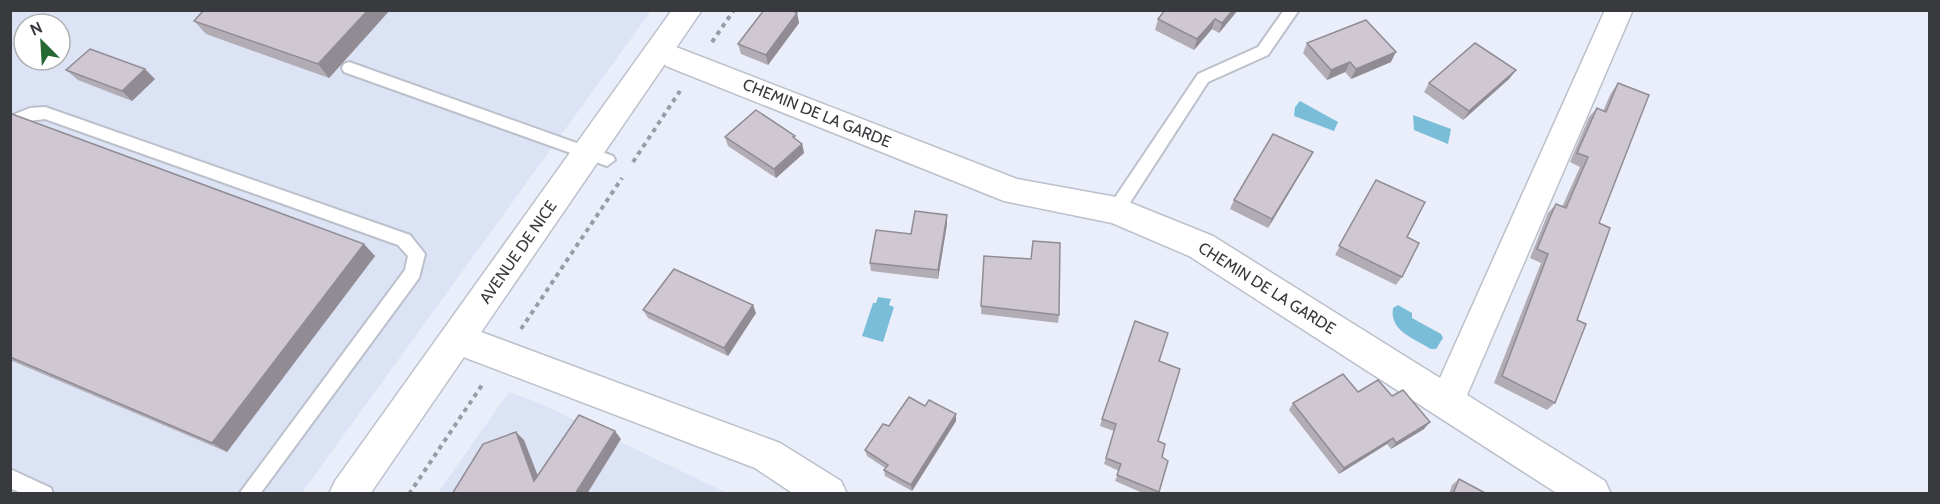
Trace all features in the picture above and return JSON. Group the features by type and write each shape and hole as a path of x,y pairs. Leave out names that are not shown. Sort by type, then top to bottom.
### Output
{"street":[{"name":"AVENUE DE NICE","path":"375,494 473,354 688,10"},
{"name":"AVENUE DE NICE","path":"597,157 681,70 709,10"},
{"path":"1447,402 1618,12"},
{"name":"CHEMIN DE LA GARDE","path":"681,70 1015,192 1116,210 1201,246 1592,494"},
{"name":"AVENUE DE NICE","path":"348,494 473,354"},
{"path":"473,354 767,455 828,494"}],"lane":[{"path":"1116,210 1203,78 1263,51 1292,10"},
{"path":"349,68 597,157"},
{"path":"10,125 26,116 45,113 404,240 417,254 413,273 248,494"},
{"path":"10,478 44,494"}],"path":[{"path":"711,45 734,10"},
{"path":"519,333 681,70"},
{"path":"410,494 473,354"}],"shaded area":[{"path":"10,11 651,11 301,494 11,493"},
{"path":"509,392 537,402 727,493 437,494"}],"water":[{"path":"1300,101 1338,122 1334,131 1294,116 1295,107"},
{"path":"1413,115 1451,129 1448,144 1414,130"},
{"path":"878,297 891,299 889,305 894,307 883,342 862,336 873,303 876,303"},
{"path":"1398,305 1412,313 1412,318 1441,334 1443,338 1436,349 1431,349 1411,338 1399,328 1393,316 1393,308"}],"building":[{"path":"204,10 368,10 318,64 194,21"},
{"path":"764,10 791,10 797,13 766,55 738,44"},
{"path":"1165,10 1233,10 1222,23 1215,19 1197,39 1158,19"},
{"path":"1366,20 1396,52 1356,69 1350,62 1331,70 1307,43"},
{"path":"1475,43 1516,70 1469,111 1429,83"},
{"path":"90,49 145,69 122,91 71,72 72,65"},
{"path":"1618,83 1649,95 1599,223 1610,228 1577,320 1586,324 1555,403 1502,376 1548,254 1537,249 1556,204 1566,208 1588,157 1577,153 1597,108 1606,112"},
{"path":"756,110 795,136 793,137 802,144 774,169 725,137"},
{"path":"12,114 364,244 212,443 10,357 10,116"},
{"path":"1273,134 1313,152 1272,219 1234,200"},
{"path":"1376,180 1425,202 1407,237 1419,243 1402,277 1339,246"},
{"path":"915,211 947,215 938,270 870,263 876,230 911,234"},
{"path":"1033,241 1060,243 1059,315 981,306 984,256 1031,259"},
{"path":"674,269 753,305 724,348 643,310"},
{"path":"1135,321 1168,333 1159,361 1180,369 1158,441 1165,444 1162,457 1168,461 1159,492 1117,475 1121,464 1106,458 1116,424 1102,419"},
{"path":"1343,374 1358,392 1378,380 1392,396 1403,390 1430,422 1396,443 1393,438 1344,468 1293,403"},
{"path":"909,397 925,406 929,400 956,414 911,485 884,470 888,465 865,450 883,424 889,426"},
{"path":"579,415 615,431 575,494 452,494 483,444 516,432 534,481"},
{"path":"1459,479 1487,494 1453,494"}]}
